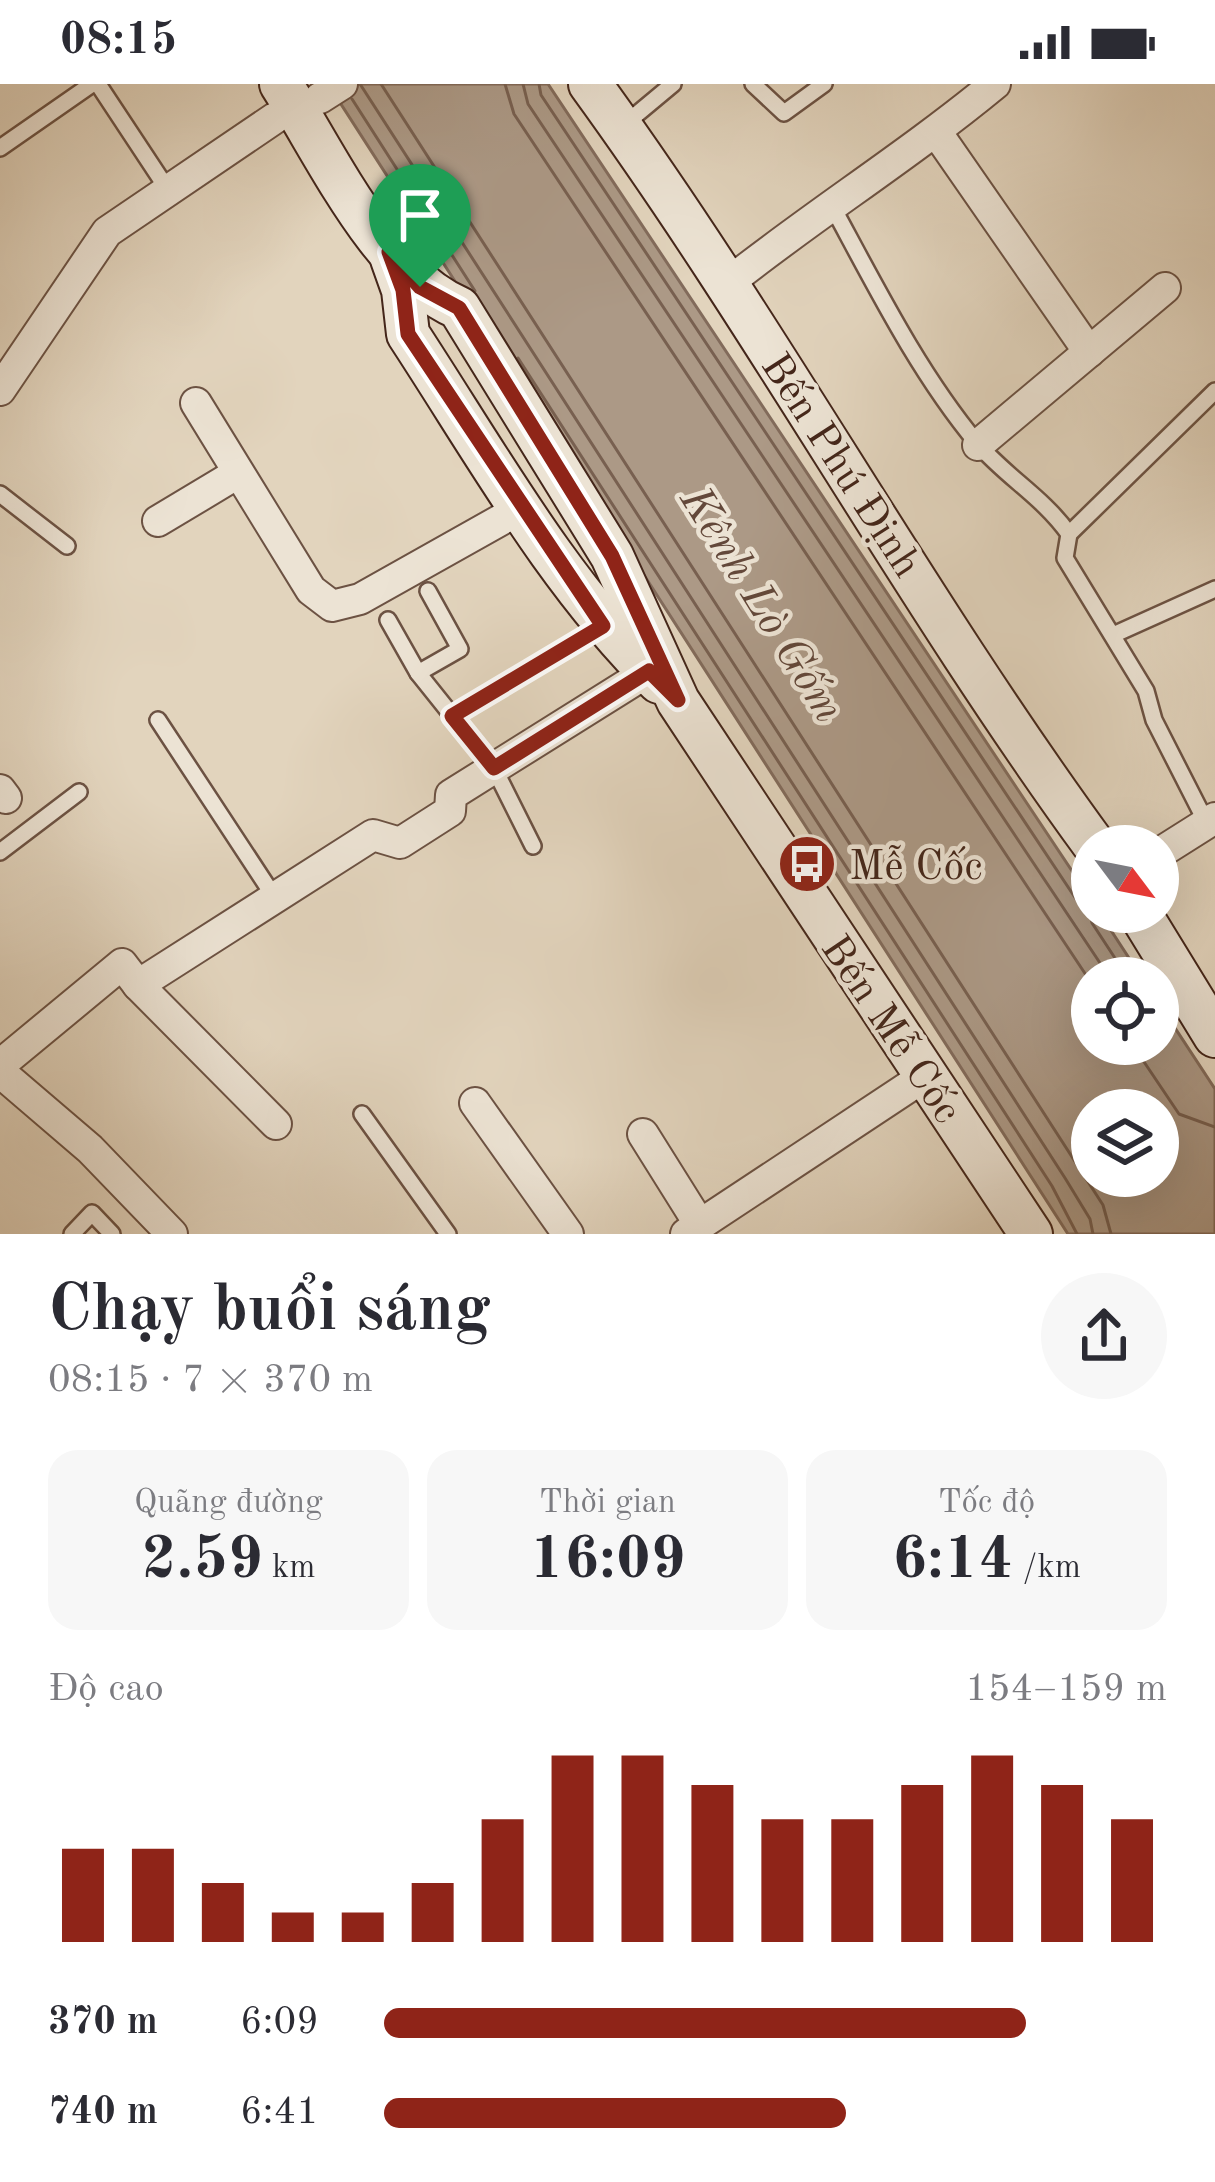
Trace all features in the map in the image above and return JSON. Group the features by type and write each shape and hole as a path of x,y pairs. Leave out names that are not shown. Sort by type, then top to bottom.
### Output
{"street":[{"name":"Bến Phú Định","path":"590,84 728,283 1035,764 1080,825"},
{"path":"728,283 830,202 937,133 995,84"},
{"path":"0,389 107,232 302,92 389,252"},
{"name":"Bến Mễ Cốc","path":"302,92 459,308 612,556 663,686"},
{"name":"Bến Mễ Cốc","path":"302,92 408,334 572,584 603,626 663,686 1031,1234"},
{"path":"937,133 1089,352"},
{"name":"Bến Mễ Cốc","path":"389,252 420,287 459,308"},
{"name":"Bến Mễ Cốc","path":"389,252 403,290 408,334"},
{"path":"978,445 1165,288"},
{"path":"196,403 311,590 332,606 360,599 523,508"},
{"path":"158,521 238,472"},
{"path":"572,584 612,556"},
{"path":"138,985 373,836 400,843 450,811 451,795 494,768 663,686"},
{"path":"1179,841 1211,820"},
{"path":"1152,933 1215,1036"},
{"path":"162,1230 90,1149 0,1069 122,964 276,1124"},
{"path":"644,1134 693,1229 926,1076"},
{"path":"475,1103 568,1234"}],"lane":[{"path":"0,148 95,84 169,190"},
{"path":"621,127 673,84"},
{"path":"753,84 784,113 824,84"},
{"path":"830,202 898,326 978,445 1046,501 1069,534"},
{"path":"1211,820 1154,720 1146,691 1065,558 1069,534 1215,391"},
{"path":"0,494 67,546"},
{"path":"1113,635 1215,589"},
{"path":"418,674 460,649 428,591"},
{"path":"388,620 418,674 494,768 533,846"},
{"path":"452,716 603,626"},
{"path":"158,720 275,898"},
{"path":"0,852 79,792"},
{"path":"362,1114 448,1234"},
{"path":"72,1234 92,1213 112,1234"}],"water":[{"name":"Kênh Lò Gốm","path":"328,84 548,84 1071,869 1071,933 1113,933 1128,957 1071,957 1071,1065 1179,1065 1179,1034 1215,1089 1215,1234 1068,1234"}],"place":[{"name":"Mễ Cốc","path":"807,864"}],"route":[{"path":"389,252 420,287 459,308 612,556 678,700 649,671 494,768 452,716 603,626 408,334 403,290 389,252"}]}
